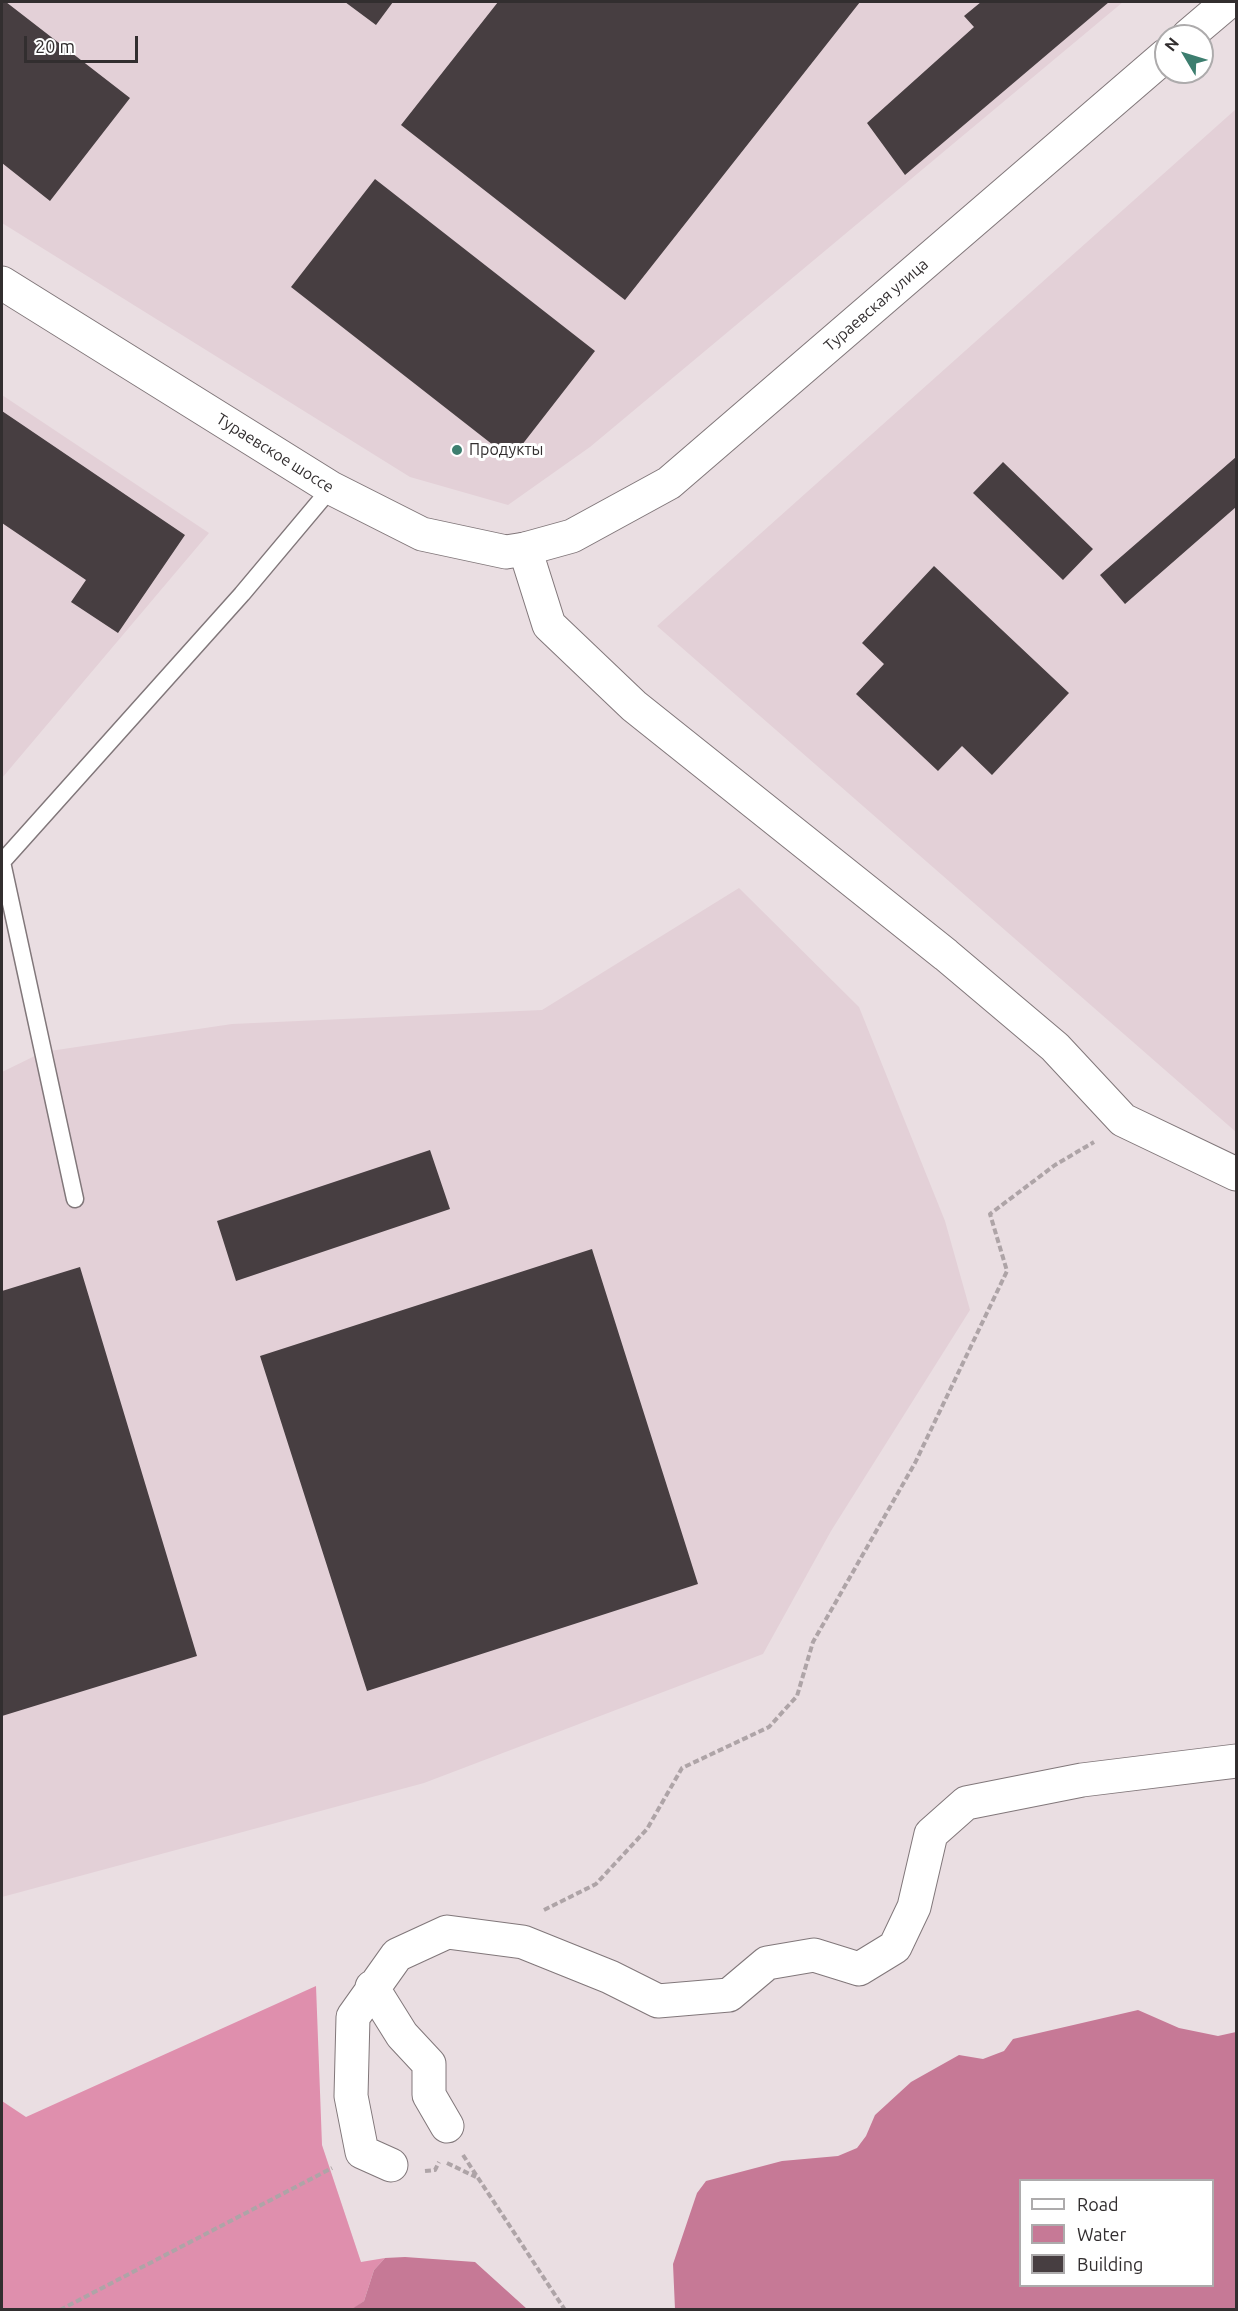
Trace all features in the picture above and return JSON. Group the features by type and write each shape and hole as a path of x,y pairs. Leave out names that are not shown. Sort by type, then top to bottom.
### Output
{"street":[{"path":"1202,24 1228,2"},
{"name":"Тураевская улица","path":"572,536 669,483 1154,65"},
{"name":"Тураевское шоссе","path":"2,283 331,488 422,534 506,552 572,536"},
{"path":"525,549 549,625 634,706 946,955 1055,1047 1123,1120 1236,1174"},
{"path":"391,2165 362,2152 351,2096 353,2017 372,1987 397,1955 447,1932 523,1942 610,1977 658,2001 729,1995 767,1963 814,1955 859,1970 895,1947 914,1907 931,1834 966,1803 1082,1780 1236,1761"},
{"path":"372,1987 402,2035 429,2064 429,2095 447,2126"}],"lane":[{"path":"75,1199 2,862 242,594 331,488"}],"path":[{"path":"523,1942 534,1915 596,1884 647,1829 682,1768 769,1727 797,1696 813,1642 915,1462 1007,1271 990,1214 1055,1165 1099,1140 1123,1120"},
{"path":"447,2126 476,2177 565,2310"},
{"path":"60,2310 362,2152"},
{"path":"430,2154 476,2177"}],"shaded area":[{"path":"2,2 1123,2 590,447 508,505 410,477 2,223"},
{"path":"1236,109 1236,1132 657,626"},
{"path":"2,395 209,533 2,778"},
{"path":"739,888 859,1007 945,1221 970,1310 831,1531 763,1654 424,1783 2,1897 2,1072 43,1052 232,1024 542,1010"},
{"path":"316,1986 322,2145 361,2262 385,2258 374,2270 364,2301 352,2310 2,2309 2,2101 26,2117"}],"water":[{"path":"1138,2010 1179,2028 1218,2036 1236,2032 1236,2309 675,2309 673,2264 697,2193 706,2181 782,2161 838,2156 857,2148 866,2136 875,2115 911,2082 959,2055 983,2059 1004,2051 1013,2039"},
{"path":"405,2257 475,2262 527,2309 352,2309 364,2301 374,2270 385,2258"}],"building":[{"path":"2,2 6,2 130,98 50,201 2,163"},
{"path":"345,2 393,2 376,25"},
{"path":"498,2 860,2 625,300 401,125"},
{"path":"981,2 1109,2 905,175 867,123 974,27 964,16"},
{"path":"375,179 595,351 511,459 291,287"},
{"path":"2,411 185,535 118,633 71,602 86,580 2,523"},
{"path":"1236,457 1236,507 1125,604 1100,575"},
{"path":"1003,462 1093,549 1063,580 973,493"},
{"path":"934,566 1069,693 992,775 962,746 938,771 856,694 884,664 862,643"},
{"path":"430,1150 450,1209 236,1281 217,1221"},
{"path":"592,1249 698,1584 367,1691 260,1356"},
{"path":"80,1267 197,1656 2,1716 2,1291"}],"place":[{"name":"Продукты","path":"457,450"}]}
